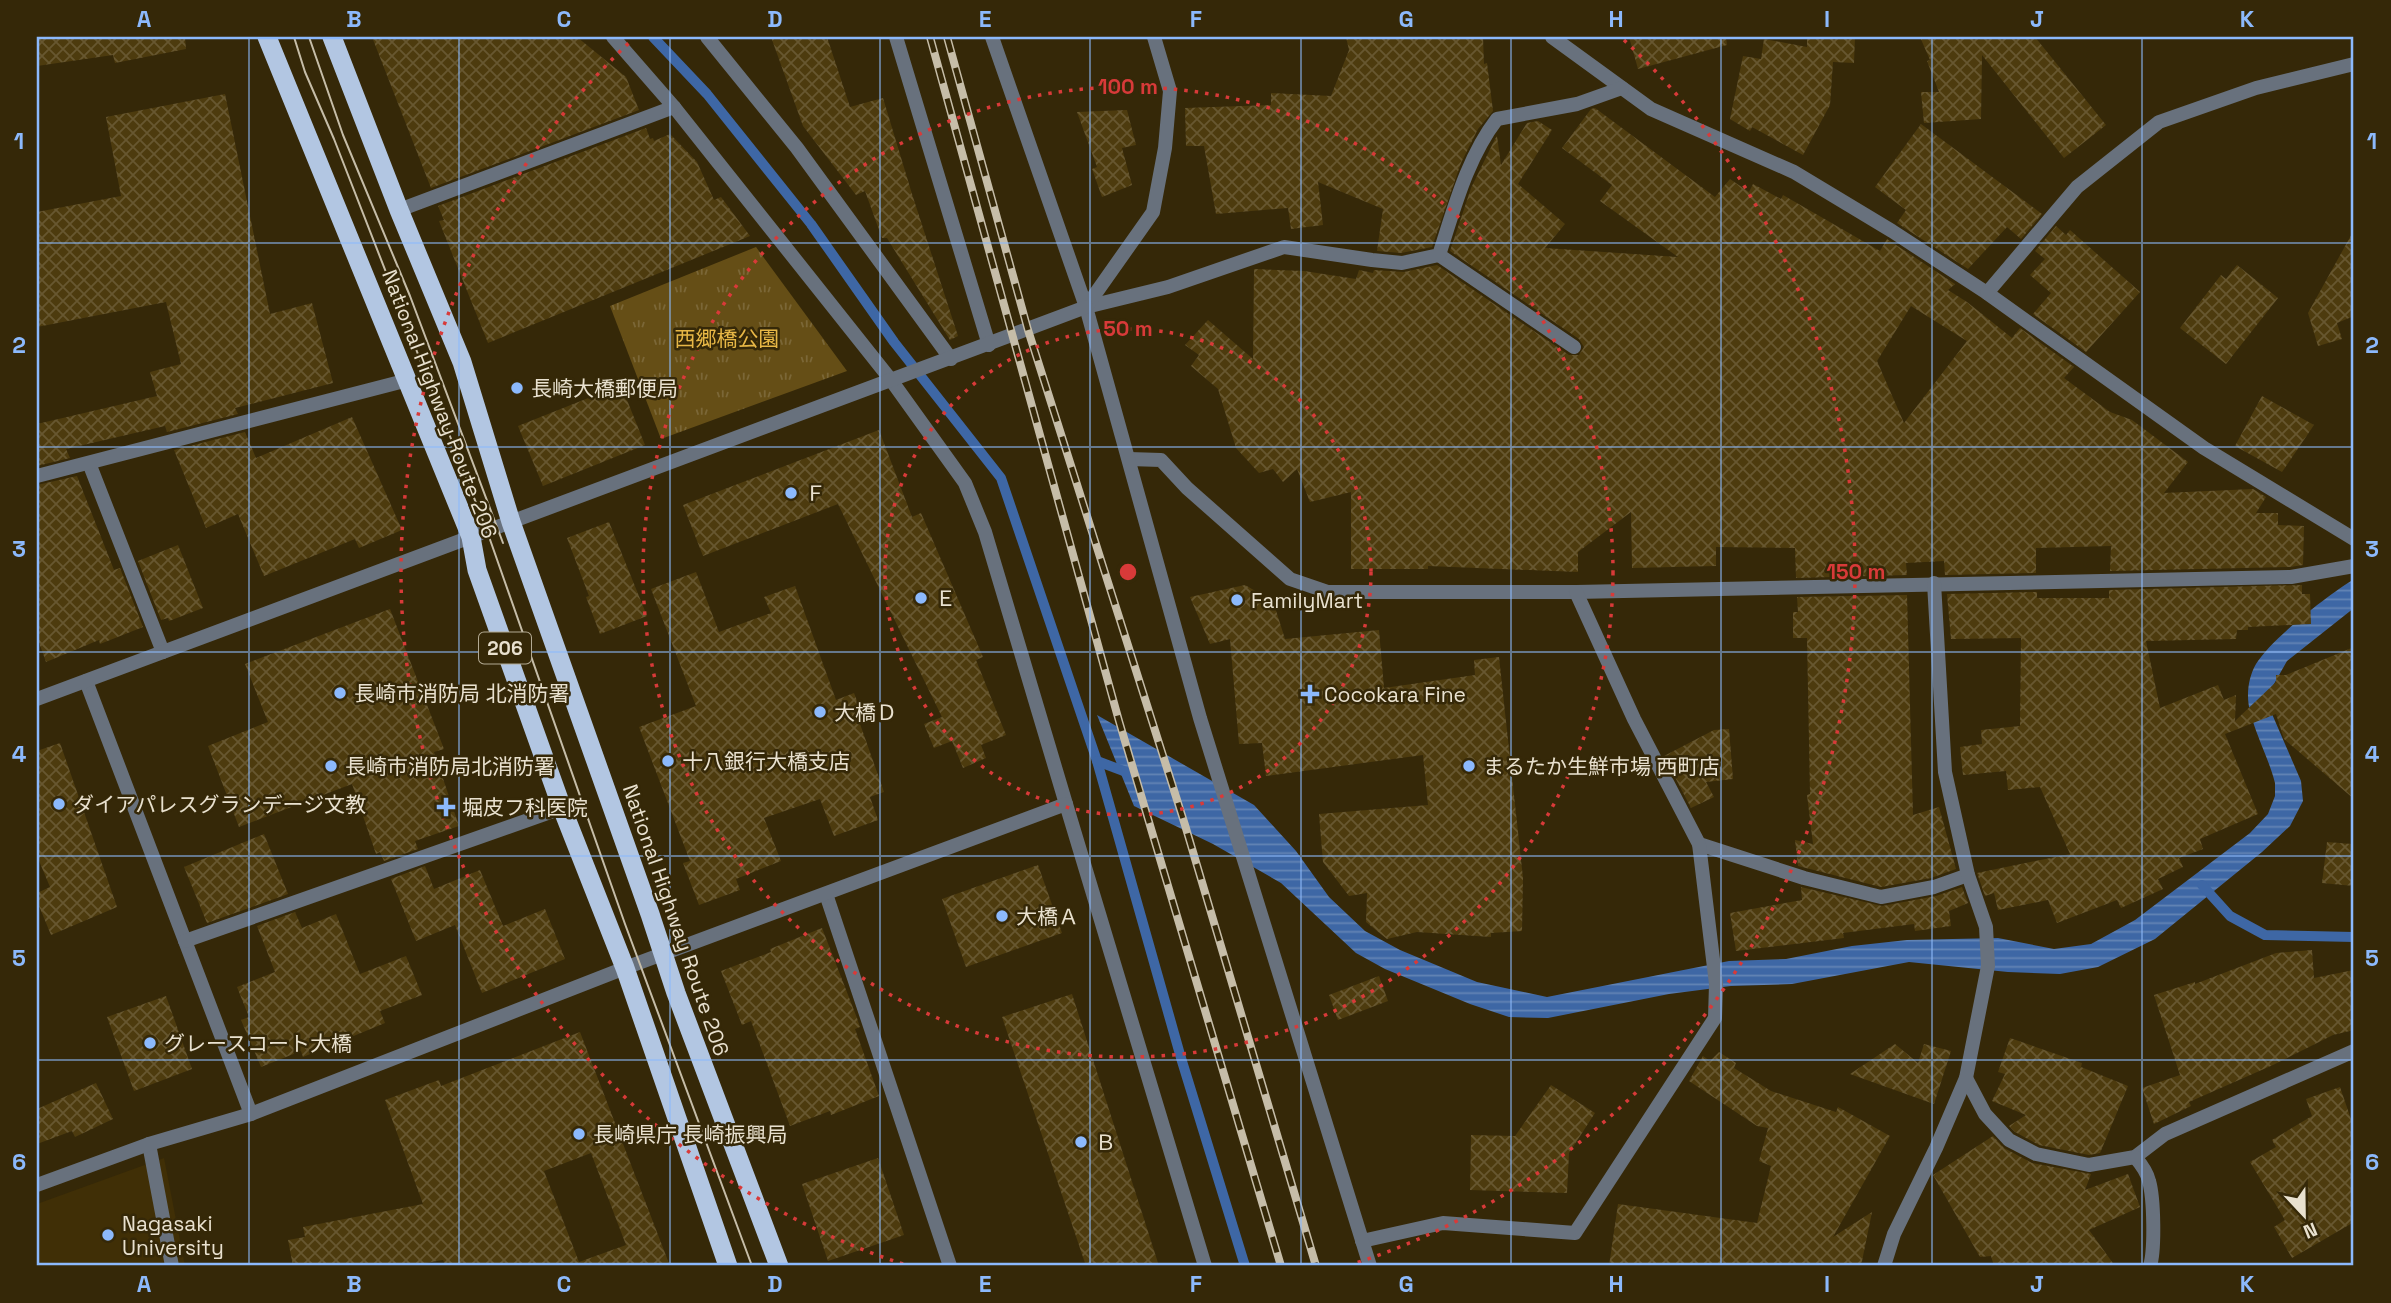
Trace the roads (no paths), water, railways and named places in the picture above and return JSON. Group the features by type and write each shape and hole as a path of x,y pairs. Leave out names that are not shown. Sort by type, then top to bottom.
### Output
{"highway":[{"name":"National Highway Route 206","path":"267,37 471,537 477,570 562,808 625,968 728,1266"},
{"name":"National Highway Route 206","path":"332,37 462,362 512,522 676,993 779,1266"}],"street":[{"path":"613,37 674,107 893,379 965,483 985,532 1205,1266"},
{"path":"707,37 797,148 944,361"},
{"path":"896,37 989,345"},
{"path":"992,37 1086,307 1200,718 1370,1266"},
{"path":"1086,307 1153,212 1165,148 1170,91 1154,37"},
{"path":"1552,37 1651,109 1794,172 1892,231 1987,293 2204,448 2354,539"},
{"path":"1987,293 2077,187 2159,122 2256,88 2354,64"},
{"path":"1438,255 1473,159 1497,119 1577,104 1622,88"},
{"path":"399,210 674,107"},
{"path":"37,699 1086,307 1168,287 1284,247 1402,263 1438,255 1574,347"},
{"path":"37,477 408,380"},
{"path":"1129,459 1161,460 1186,488 1290,579 1328,592 1576,592 2291,577 2354,566"},
{"path":"89,463 163,652"},
{"path":"1884,1266 1894,1234 1966,1078 1988,966 1986,927 1968,875 1945,772 1934,583"},
{"path":"1362,1241 1443,1223 1575,1233 1714,1018 1716,984 1699,844 1634,719 1576,592"},
{"path":"86,681 251,1114"},
{"path":"37,1185 149,1144 251,1114 625,968 1066,804"},
{"path":"185,942 562,808"},
{"path":"1699,844 1804,878 1881,897 1934,887 1968,875"},
{"path":"826,894 950,1266"},
{"path":"1966,1078 1985,1114 2009,1140 2036,1154 2089,1165 2135,1157 2165,1134 2354,1051"},
{"path":"149,1144 172,1266"},
{"path":"2135,1157 2150,1182 2154,1253 2150,1266"}],"water":[{"path":"2354,579 2354,608 2287,661 2270,691 2269,707 2301,781 2303,801 2290,826 2155,939 2098,967 2060,974 2008,972 1909,962 1792,984 1731,986 1669,994 1548,1018 1509,1017 1385,969 1356,953 1281,883 1213,844 1134,806 1097,715 1254,805 1296,851 1329,897 1365,931 1400,950 1477,982 1547,997 1729,961 1786,959 1852,946 1907,940 1998,938 2054,949 2091,944 2135,920 2250,833 2268,814 2275,796 2275,783 2250,711 2248,693 2251,675 2256,664 2274,642 2315,607"}],"waterway":[{"path":"653,37 707,94 811,224 894,342 1001,478 1097,761 1181,1058 1245,1266"},
{"path":"1097,761 1129,773"},
{"path":"2202,885 2230,916 2265,935 2354,937"}],"tram line":[{"path":"294,37 305,72 334,139 487,531 625,924 752,1266"},
{"path":"309,37 343,135 410,296 503,543"}],"railway":[{"path":"930,37 1119,721 1281,1266"},
{"path":"947,37 1028,330 1185,825 1316,1266"}],"place":[{"name":"長崎大橋郵便局","path":"517,388"},
{"name":"Ｆ","path":"791,493"},
{"name":"Ｅ","path":"921,598"},
{"name":"FamilyMart","path":"1237,600"},
{"name":"長崎市消防局 北消防署","path":"340,693"},
{"name":"Cocokara Fine","path":"1310,694"},
{"name":"大橋Ｄ","path":"820,712"},
{"name":"十八銀行大橋支店","path":"668,761"},
{"name":"長崎市消防局北消防署","path":"331,766"},
{"name":"まるたか生鮮市場 西町店","path":"1469,766"},
{"name":"ダイアパレスグランデージ文教","path":"59,804"},
{"name":"堀皮フ科医院","path":"446,807"},
{"name":"大橋Ａ","path":"1002,916"},
{"name":"グレースコート大橋","path":"150,1043"},
{"name":"長崎県庁 長崎振興局","path":"579,1134"},
{"name":"Ｂ","path":"1081,1142"},
{"name":"Nagasaki University","path":"108,1235"}],"park label":[{"name":"西郷橋公園","path":"727,338"}]}
